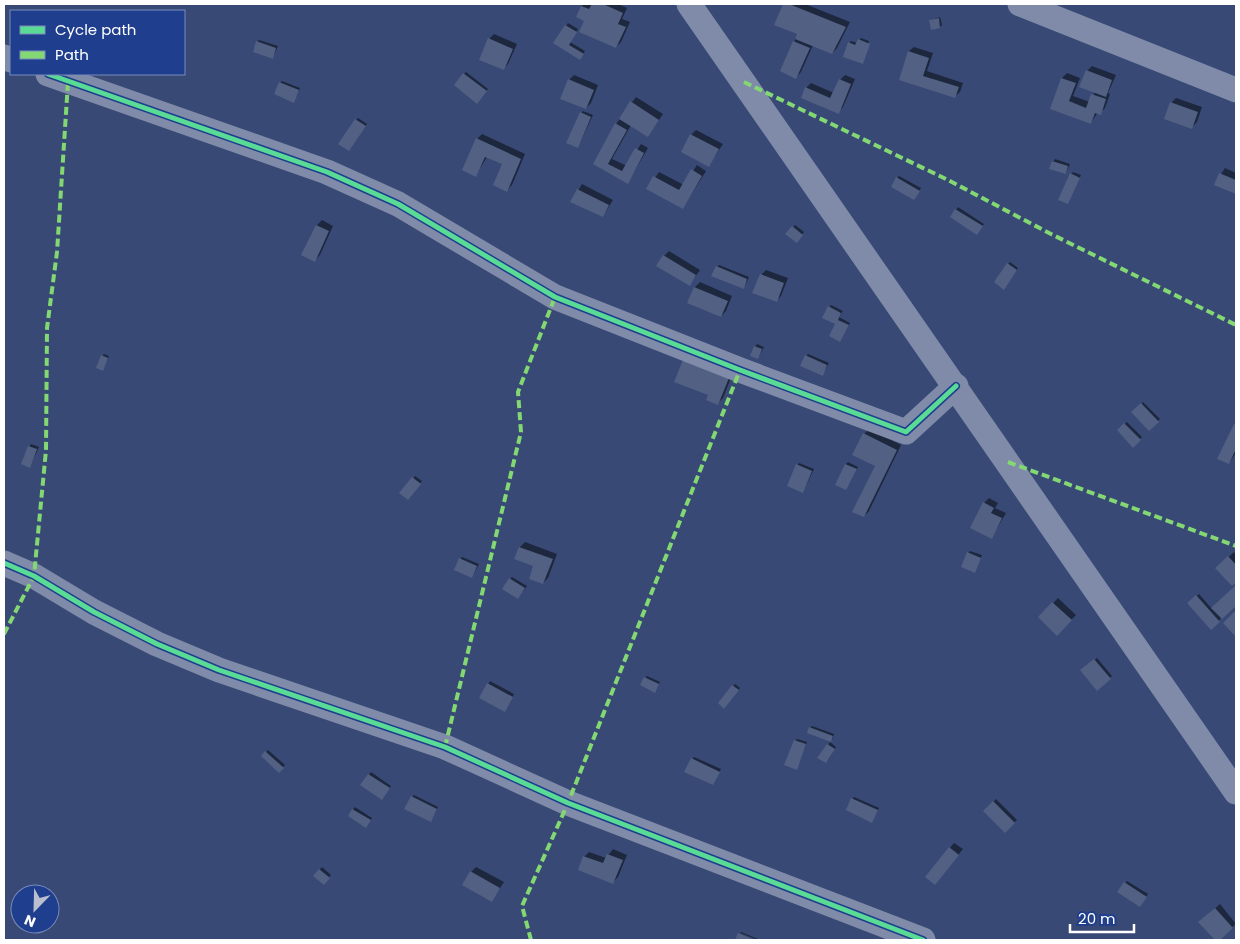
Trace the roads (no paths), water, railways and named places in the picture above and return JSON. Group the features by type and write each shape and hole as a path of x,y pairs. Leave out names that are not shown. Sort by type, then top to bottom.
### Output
{"street":[{"path":"689,4 956,386 1236,792"},
{"path":"1020,4 1236,90"},
{"path":"51,75 327,172 398,204 555,297 740,370 906,432 956,386"},
{"path":"4,563 34,576 94,612 157,644 210,666 445,747 568,803 923,940"}]}
